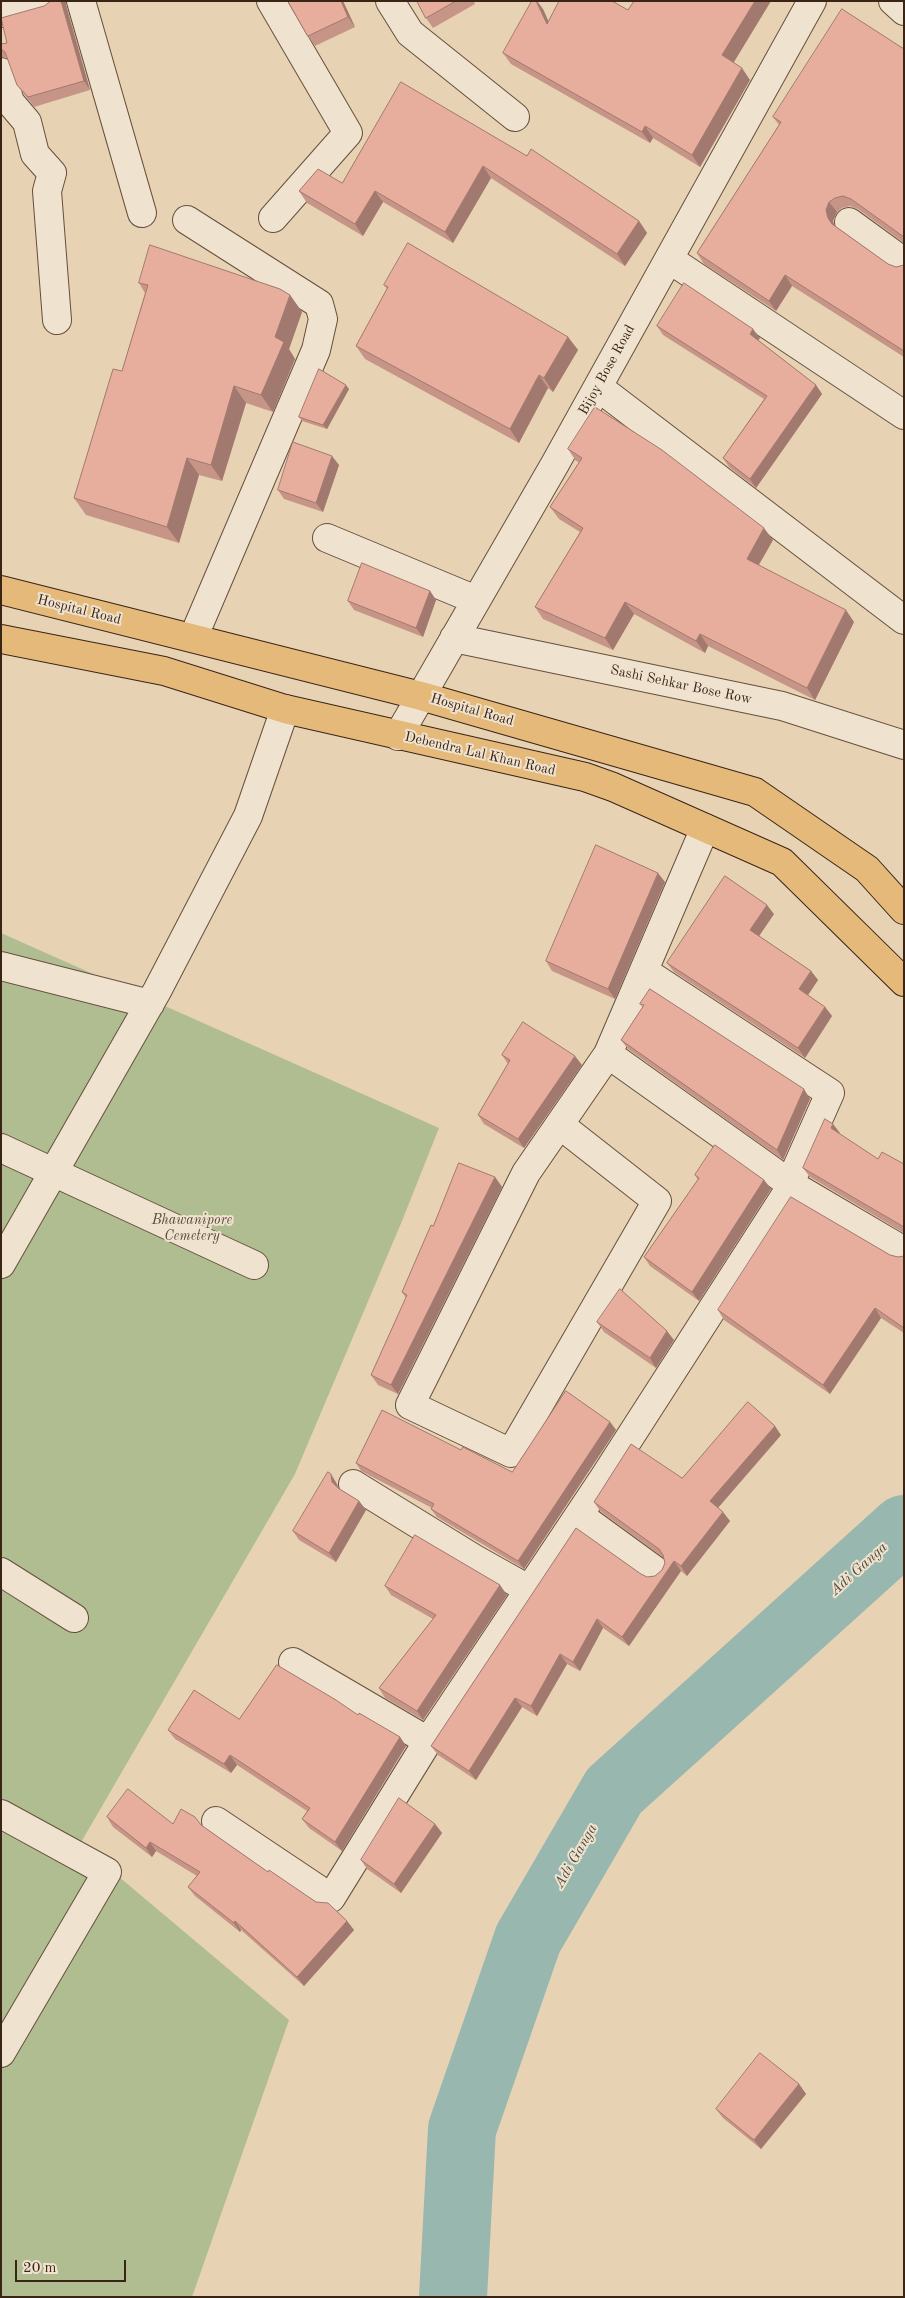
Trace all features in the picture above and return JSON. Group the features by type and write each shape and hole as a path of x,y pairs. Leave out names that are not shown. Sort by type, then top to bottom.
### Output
{"main road":[{"name":"Hospital Road","path":"1,590 421,696 755,792 867,869 904,910"},
{"name":"Debendra Lal Khan Road","path":"1,638 164,671 285,709 585,777 613,787 782,862 904,982"}],"street":[{"path":"1,13 46,1"},
{"path":"81,1 142,212"},
{"path":"271,1 348,133 273,218"},
{"path":"390,1 410,33 515,117"},
{"name":"Bijoy Bose Road","path":"398,736 598,387 812,1"},
{"path":"893,1 904,10"},
{"path":"1,72 10,102 27,122 35,154 52,173 47,191 57,320"},
{"path":"187,220 318,304 323,319 316,350 192,638"},
{"path":"848,222 904,262"},
{"path":"669,259 904,415"},
{"path":"598,387 904,620"},
{"path":"327,538 476,600"},
{"name":"Sashi Sehkar Bose Row","path":"454,638 782,706 904,745"},
{"path":"1,1264 150,1004 248,816 285,709"},
{"path":"560,1125 656,1201 511,1453 410,1405 526,1174 608,1054 705,828"},
{"path":"1,966 150,1004"},
{"path":"216,1821 331,1898 428,1741 530,1590 720,1300 791,1184 830,1093 644,972"},
{"path":"608,1054 791,1184 904,1251"},
{"path":"1,1148 254,1265"},
{"path":"353,1484 473,1558 530,1590"},
{"path":"579,1515 656,1571"},
{"path":"1,1572 74,1618"},
{"path":"293,1662 428,1741"},
{"path":"1,1814 107,1872 1,2053"}],"green space":[{"name":"Bhawanipore Cemetery","path":"1,933 439,1128 402,1221 295,1474 80,1844 289,2020 192,2297 1,2297"}],"building":[{"path":"51,1 61,1 84,81 28,97 17,85 5,52 1,49 1,44 7,43 1,18 44,6"},
{"path":"288,1 341,1 348,17 308,36"},
{"path":"417,1 456,1 426,18"},
{"path":"532,1 536,1 547,24 559,1 612,1 628,10 634,1 755,1 722,55 742,68 692,155 645,126 642,132 503,53"},
{"path":"842,9 904,49 904,237 851,199 843,196 829,202 826,210 832,224 888,264 896,267 904,265 904,351 785,275 769,301 697,253 781,122 773,117"},
{"path":"401,82 527,156 531,149 639,221 617,254 483,166 445,232 375,191 355,224 299,191 318,169 342,183"},
{"path":"408,243 568,337 544,378 539,375 510,429 356,346 388,287 384,285"},
{"path":"150,245 280,289 290,295 275,337 284,342 261,395 234,386 211,465 187,458 167,527 74,498 113,369 122,371 148,285 139,283"},
{"path":"684,283 753,329 750,334 816,385 750,479 723,458 767,396 657,326"},
{"path":"319,369 346,385 323,425 299,417"},
{"path":"595,407 662,450 764,528 747,559 846,610 807,688 700,634 696,641 625,602 605,638 535,607 583,528 550,507 582,458 568,449"},
{"path":"293,442 332,456 316,503 278,490"},
{"path":"362,563 430,591 416,628 348,601"},
{"path":"596,845 658,873 608,989 546,961"},
{"path":"725,876 767,905 750,930 811,971 799,989 825,1007 798,1048 667,963"},
{"path":"650,989 804,1089 777,1150 621,1040 644,1005 640,1004"},
{"path":"523,1022 575,1056 518,1139 478,1115 510,1060 502,1055"},
{"path":"825,1119 833,1124 831,1128 878,1159 882,1152 904,1164 904,1227 803,1168"},
{"path":"715,1145 764,1180 692,1292 644,1257 699,1178 695,1175"},
{"path":"459,1163 495,1177 391,1385 371,1375 407,1295 402,1292 431,1225 433,1226"},
{"path":"791,1197 890,1255 904,1256 904,1328 875,1308 823,1385 718,1310"},
{"path":"620,1289 667,1331 650,1358 597,1322"},
{"path":"566,1391 610,1422 518,1561 431,1509 434,1504 356,1463 382,1410 461,1450 463,1447 512,1472"},
{"path":"748,1402 775,1426 710,1501 723,1512 681,1566 674,1561 622,1637 597,1619 573,1662 560,1654 531,1706 515,1698 469,1771 431,1746 576,1528 647,1577 655,1576 662,1570 665,1563 659,1549 594,1502 631,1444 682,1478"},
{"path":"328,1472 331,1474 332,1482 338,1488 359,1501 329,1553 293,1531"},
{"path":"415,1535 500,1585 417,1711 379,1688 436,1615 385,1586"},
{"path":"277,1665 358,1715 359,1713 400,1737 335,1842 302,1819 310,1808 230,1755 224,1764 168,1730 194,1690 239,1719"},
{"path":"128,1789 173,1824 181,1809 195,1817 201,1825 268,1872 269,1870 316,1902 328,1903 347,1921 297,1977 235,1921 234,1923 188,1887 200,1872 150,1842 146,1848 107,1817"},
{"path":"399,1798 435,1824 394,1884 361,1860"},
{"path":"760,2053 799,2084 754,2140 716,2109"}],"waterway":[{"name":"Adi Ganga","path":"453,2297 462,2129 528,1939 614,1791 904,1529"}]}
